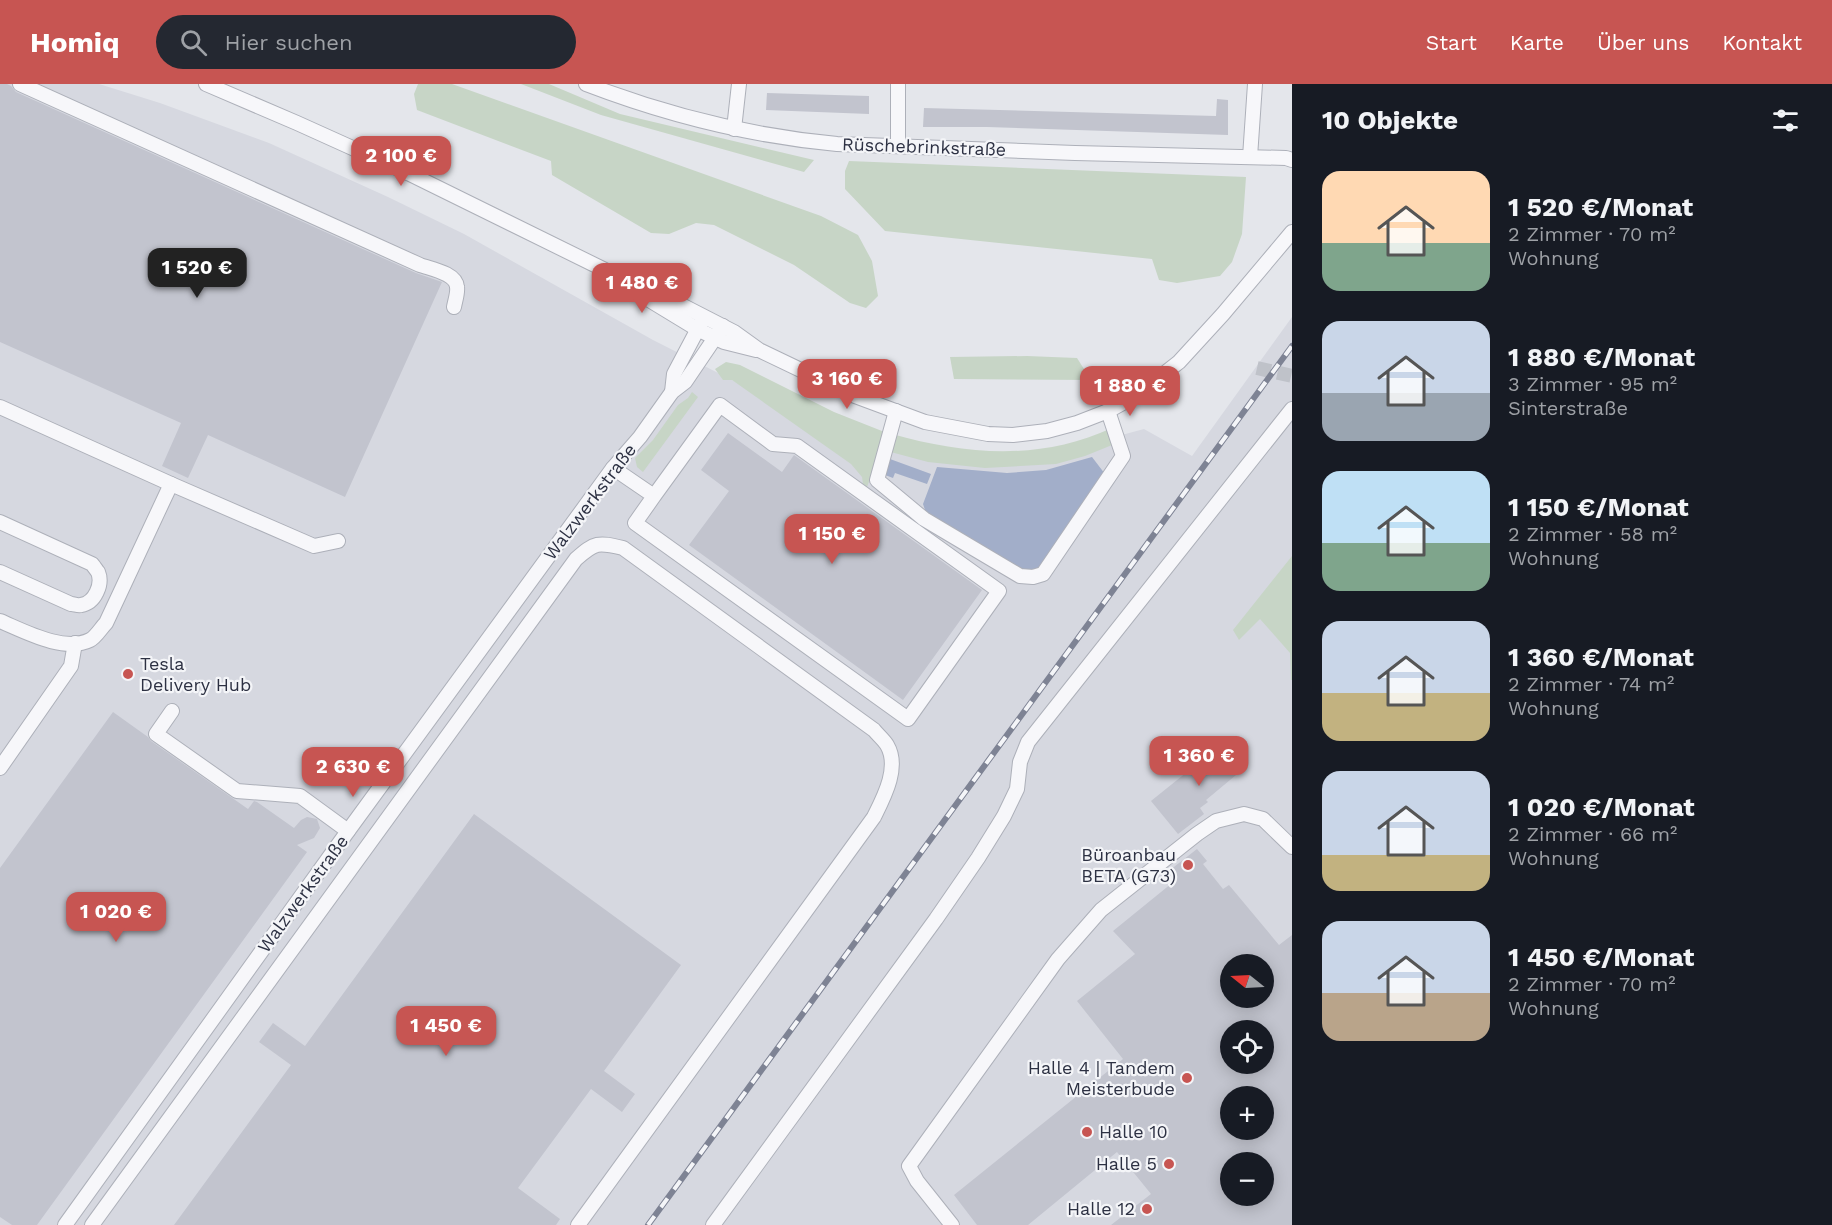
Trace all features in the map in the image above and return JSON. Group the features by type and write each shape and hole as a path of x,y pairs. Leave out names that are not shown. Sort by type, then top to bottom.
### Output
{"street":[{"path":"20,84 420,265 449,276 458,288 454,308"},
{"path":"206,84 410,174 605,270 629,278 705,316 719,332 739,346 759,350 855,396 925,422 963,431 1014,435 1047,431 1108,411 1137,396 1179,362 1292,232"},
{"name":"Rüschebrinkstraße","path":"586,84 672,114 734,129 808,141 1292,160"},
{"path":"734,129 739,84"},
{"path":"898,84 898,146"},
{"path":"1250,157 1255,84"},
{"name":"Rüschebrinkstraße","path":"1269,158 1292,168"},
{"path":"605,270 625,285 697,329 719,332"},
{"name":"Walzwerkstraße","path":"672,392 674,374 705,316"},
{"name":"Walzwerkstraße","path":"65,1225 348,831 614,468 640,437 672,392 685,382 719,332"},
{"path":"720,405 773,444 797,446 999,591 908,719 635,523 654,496 720,405"},
{"path":"0,407 314,546 338,542"},
{"path":"713,1225 909,957 983,850 1005,816 1017,789 1021,757 1028,742 1292,409"},
{"path":"896,411 877,480 924,519 1020,576 1033,577 1043,574 1123,456 1108,411"},
{"path":"614,468 654,496"},
{"path":"0,621 47,641 75,643 90,639 106,623 171,484"},
{"path":"0,522 92,564 98,571 100,580 91,600 81,605 71,604 0,572"},
{"path":"92,1225 576,559 591,546 605,544 623,548 874,730 888,746 892,765 887,790 874,817 578,1225"},
{"path":"0,768 71,666 75,643"},
{"path":"172,711 156,734 237,791 300,796 348,831"},
{"path":"952,1225 917,1181 909,1166 1051,968 1101,910 1216,821 1244,814 1263,819 1292,847"},
{"path":"332,854 338,884"}],"shaded area":[{"path":"0,84 99,84 160,103 269,143 464,234 653,340 846,438 1025,461 1144,429 1192,456 1292,317 1292,1225 0,1225"}],"green space":[{"path":"418,84 452,84 821,216 858,235 872,261 878,296 866,308 850,303 794,265 714,225 696,223 669,234 651,233 552,175 551,161 417,110 414,94"},
{"path":"521,84 549,84 620,114 814,160 804,172 601,115"},
{"path":"849,161 1246,177 1242,234 1232,262 1220,276 1177,283 1159,280 1152,259 885,231 845,189 845,171"},
{"path":"950,357 1077,358 1091,380 954,379"},
{"path":"726,362 740,365 834,412 887,433 867,487 851,464 732,380 723,380 715,369"},
{"path":"692,392 698,397 643,472 637,467 635,458 653,440 678,405"},
{"path":"1112,428 1117,443 1085,456 1056,464 985,468 928,462 887,451 892,434 948,447 1003,451 1058,446 1085,439"},
{"path":"1292,556 1291,680 1290,653 1260,619 1239,640 1233,630"}],"water":[{"path":"1092,457 1105,474 1041,570 1022,572 926,513 923,504 937,467 1007,473 1046,470"},
{"path":"890,459 931,474 927,484 895,473 893,478 885,475"}],"building":[{"path":"0,84 7,84 16,92 416,273 442,282 345,497 208,435 188,478 162,466 181,423 0,342"},
{"path":"767,93 869,96 869,114 766,110"},
{"path":"1217,99 1228,100 1228,135 923,127 924,108 1216,116"},
{"path":"728,433 782,472 794,455 982,590 903,700 689,545 729,491 701,470"},
{"path":"113,712 248,809 254,801 294,828 307,817 317,819 320,828 314,838 297,845 307,852 37,1225 12,1225 0,1217 0,868"},
{"path":"1228,739 1248,765 1206,800 1208,802 1200,808 1204,814 1178,834 1151,801"},
{"path":"474,814 681,965 604,1071 635,1094 622,1112 591,1089 518,1188 560,1219 556,1225 174,1225 291,1065 259,1042 273,1023 305,1046"},
{"path":"1197,849 1207,861 1203,864 1223,889 1229,885 1279,945 1292,935 1292,1225 1111,1225 1151,1194 1117,1152 1028,1225 977,1225 954,1195 1123,1059 1077,1001 1135,954 1113,931 1177,879 1170,870"}],"tunnel":[{"path":"1257,368 1292,376"}],"railway":[{"path":"648,1225 1292,346"}],"place":[{"name":"Tesla Delivery Hub","path":"128,674"},
{"name":"Büroanbau BETA (G73)","path":"1188,865"},
{"name":"Halle 4 | Tandem Meisterbude","path":"1187,1078"},
{"name":"Halle 10","path":"1087,1132"},
{"name":"Halle 5","path":"1169,1164"},
{"name":"Halle 12","path":"1147,1209"}]}
